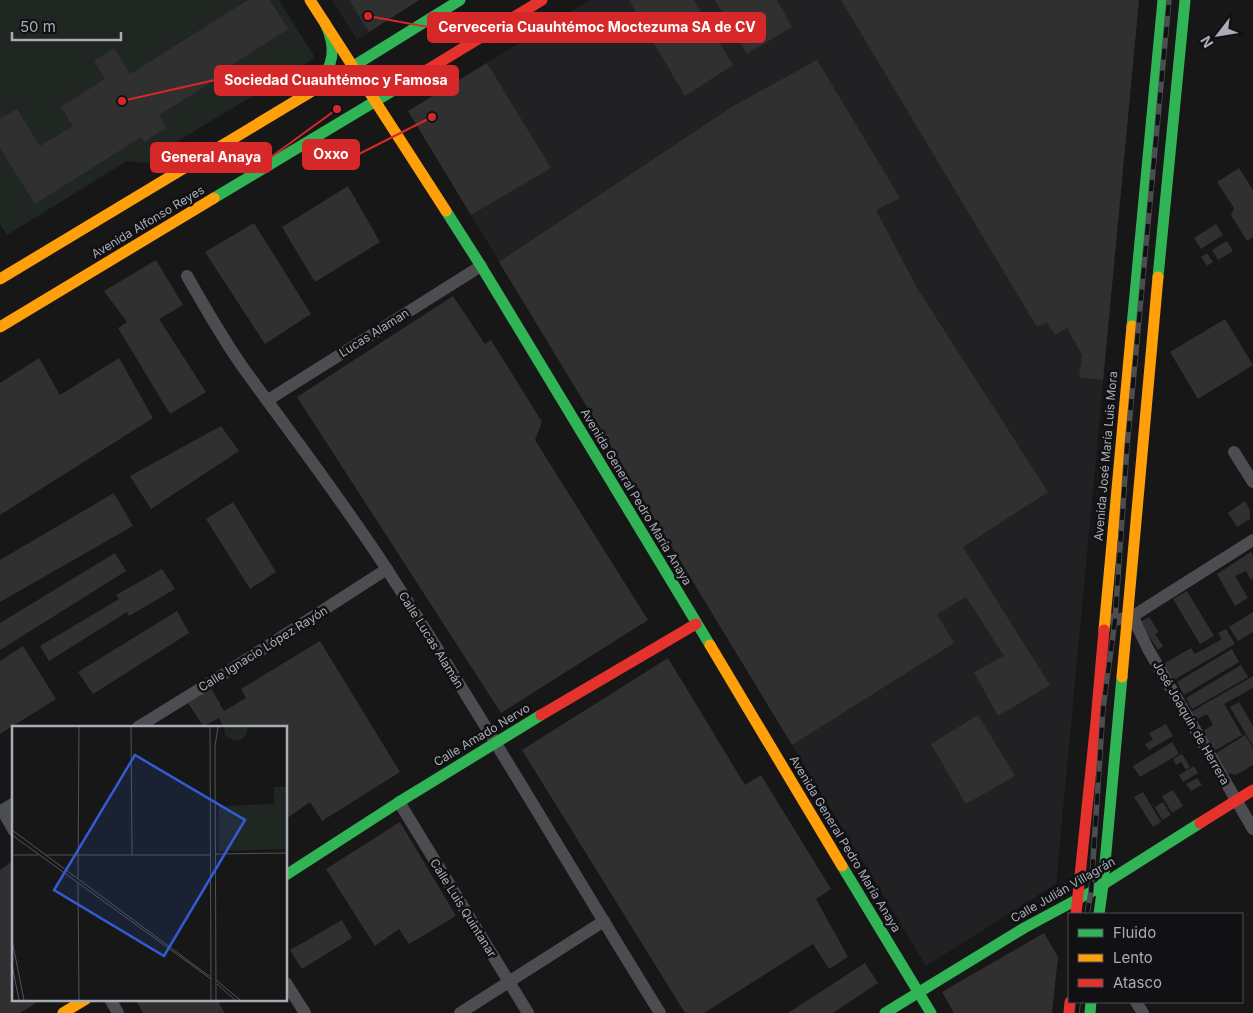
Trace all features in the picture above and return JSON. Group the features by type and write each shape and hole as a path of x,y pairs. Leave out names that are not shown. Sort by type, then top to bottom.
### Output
{"main road":[{"name":"Avenida General Pedro María Anaya","path":"310,0 481,266 931,1013"},
{"path":"0,279 460,0"},
{"name":"Avenida Alfonso Reyes","path":"0,327 542,0"},
{"name":"Avenida José María Luis Mora","path":"1076,913 1106,618 1163,0"},
{"path":"1099,913 1130,617 1185,0"},
{"path":"307,94 322,82 332,61 332,37 325,23"},
{"name":"Calle Amado Nervo","path":"288,874 496,742 696,624"},
{"name":"Calle Julián Villagrán","path":"885,1013 1024,928 1103,885 1253,790"},
{"path":"63,1013 84,1000"}],"street":[{"name":"Lucas Alaman","path":"268,400 481,266"},
{"name":"Calle Lucas Alamán","path":"188,276 227,343 387,569 496,742 660,1013"},
{"path":"1234,452 1253,482"},
{"path":"1106,618 1116,620 1130,617 1253,540"},
{"name":"Calle Ignacio López Rayón","path":"140,726 387,569"},
{"name":"José Joaquín de Herrera","path":"1130,617 1137,626 1148,649 1253,829"},
{"name":"Calle Luis Quintanar","path":"399,802 528,1013"},
{"path":"12,804 1,811 12,828"},
{"path":"460,1013 604,921"},
{"path":"288,986 305,1013"},
{"path":"111,1000 118,1013"}],"shaded area":[{"path":"0,0 279,0 314,56 310,61 178,141 163,158 153,162 127,161 7,235 0,224"},
{"path":"332,0 419,0 357,40"},
{"path":"590,0 1139,0 1056,884 926,966 408,111"}],"building":[{"path":"248,0 270,0 288,29 218,74 220,77 159,115 166,128 144,142 141,137 35,204 0,148 0,119 17,109 40,146 73,126 61,107 105,79 94,61 114,48 130,74"},
{"path":"349,0 419,0 369,32"},
{"path":"629,0 694,0 733,65 685,96"},
{"path":"715,0 777,0 792,27 747,54"},
{"path":"841,0 1139,0 1103,380 1079,377 1082,355 1067,328 1055,335 1047,322 1037,327"},
{"path":"817,60 900,198 876,210 917,288 1048,492 963,547 1050,685 998,716 974,672 1004,656 966,597 937,614 954,643 792,745 499,262 735,105"},
{"path":"487,63 551,168 471,215 408,111"},
{"path":"1239,168 1253,190 1253,237 1247,241 1231,215 1234,208 1217,182"},
{"path":"348,186 380,242 315,282 282,227"},
{"path":"254,223 311,314 265,344 205,252"},
{"path":"1216,224 1223,235 1201,249 1194,238"},
{"path":"1227,241 1233,251 1218,260 1212,250"},
{"path":"1207,253 1213,262 1207,266 1201,257"},
{"path":"156,260 183,305 159,319 206,392 170,414 118,328 127,322 104,291"},
{"path":"453,296 485,344 491,340 542,422 535,440 648,620 501,713 297,397"},
{"path":"1225,319 1253,365 1198,399 1170,352"},
{"path":"39,358 60,395 119,358 153,418 0,515 0,383"},
{"path":"221,426 239,451 151,509 130,476"},
{"path":"114,493 133,526 0,602 0,560"},
{"path":"1245,501 1250,510 1250,519 1237,527 1228,513"},
{"path":"233,502 276,572 250,589 206,519"},
{"path":"1251,552 1253,555 1253,579 1251,580 1246,571 1235,576 1248,598 1235,606 1217,574"},
{"path":"115,553 126,571 0,650 0,623"},
{"path":"162,569 175,589 129,616 127,612 49,661 40,646 119,599 116,595"},
{"path":"1187,591 1214,636 1200,644 1173,599"},
{"path":"177,611 189,633 93,694 78,672"},
{"path":"1253,612 1253,632 1238,641 1229,627"},
{"path":"1149,617 1159,632 1155,634 1163,646 1158,650 1140,622"},
{"path":"1226,629 1235,644 1172,681 1163,664 1191,648 1195,654 1222,639 1218,633"},
{"path":"320,641 400,772 322,821 310,802 288,818 288,726 223,726 219,718 203,726 188,703 211,688 224,711 246,698 241,689"},
{"path":"23,646 56,699 0,734 0,661"},
{"path":"1232,649 1239,662 1184,695 1177,682"},
{"path":"668,658 745,785 761,775 831,889 816,899 848,957 829,969 813,944 704,1013 685,1013 522,750"},
{"path":"1241,665 1248,677 1192,709 1186,698"},
{"path":"1253,676 1253,688 1224,704 1242,735 1214,751 1203,731 1213,725 1207,714 1196,720 1191,712"},
{"path":"1239,702 1253,726 1253,746 1230,707"},
{"path":"978,715 1015,776 966,804 931,744"},
{"path":"1166,724 1173,736 1149,750 1145,744 1153,740 1149,733"},
{"path":"1245,735 1253,748 1253,765 1236,775 1227,773 1215,754"},
{"path":"1172,742 1179,754 1140,777 1133,766"},
{"path":"1182,754 1190,767 1186,770 1181,762 1176,765 1173,759"},
{"path":"1194,766 1198,773 1183,782 1179,775"},
{"path":"1197,778 1202,785 1191,791 1186,784"},
{"path":"1173,790 1183,806 1172,813 1162,796"},
{"path":"1143,792 1161,822 1153,827 1134,797"},
{"path":"1163,802 1171,815 1162,820 1155,807"},
{"path":"400,822 456,916 409,944 399,929 375,946 326,869"},
{"path":"12,861 12,1000 41,1000 20,1013 0,1013 0,870"},
{"path":"342,920 352,938 302,969 290,950"},
{"path":"1044,933 1058,957 1052,1013 954,1013 942,992"},
{"path":"865,963 878,983 833,1013 788,1013"},
{"path":"136,1000 224,1000 219,1004 225,1013 143,1013"}],"railway":[{"path":"1087,913 1091,892 1103,709 1115,620 1127,447 1169,0"},
{"path":"1077,1013 1078,1003"}],"traffic: fast":[{"path":"352,67 460,0"},
{"path":"1132,326 1163,0"},
{"path":"1158,277 1185,0"},
{"path":"316,87 327,72 332,56 331,41 325,23"},
{"path":"214,198 409,81"},
{"path":"446,211 710,645"},
{"path":"1099,913 1122,677"},
{"path":"288,874 399,802 541,715"},
{"path":"885,1013 1024,928 1091,892 1200,823"},
{"path":"842,866 931,1013"},
{"path":"1090,1013 1091,1003"}],"traffic: slow":[{"path":"310,0 446,211"},
{"path":"0,279 352,67"},
{"path":"0,327 214,198"},
{"path":"1122,677 1158,277"},
{"path":"1104,630 1132,326"},
{"path":"710,645 842,866"},
{"path":"63,1013 84,1000"}],"traffic: jam":[{"path":"409,81 542,0"},
{"path":"541,715 696,624"},
{"path":"1076,913 1104,630"},
{"path":"1200,823 1253,790"},
{"path":"1069,1013 1070,1003"}],"place":[{"name":"Cerveceria Cuauhtémoc Moctezuma SA de CV","path":"368,16"},
{"name":"Sociedad Cuauhtémoc y Famosa","path":"122,101"},
{"name":"General Anaya","path":"337,109"},
{"name":"Oxxo","path":"432,117"}]}
